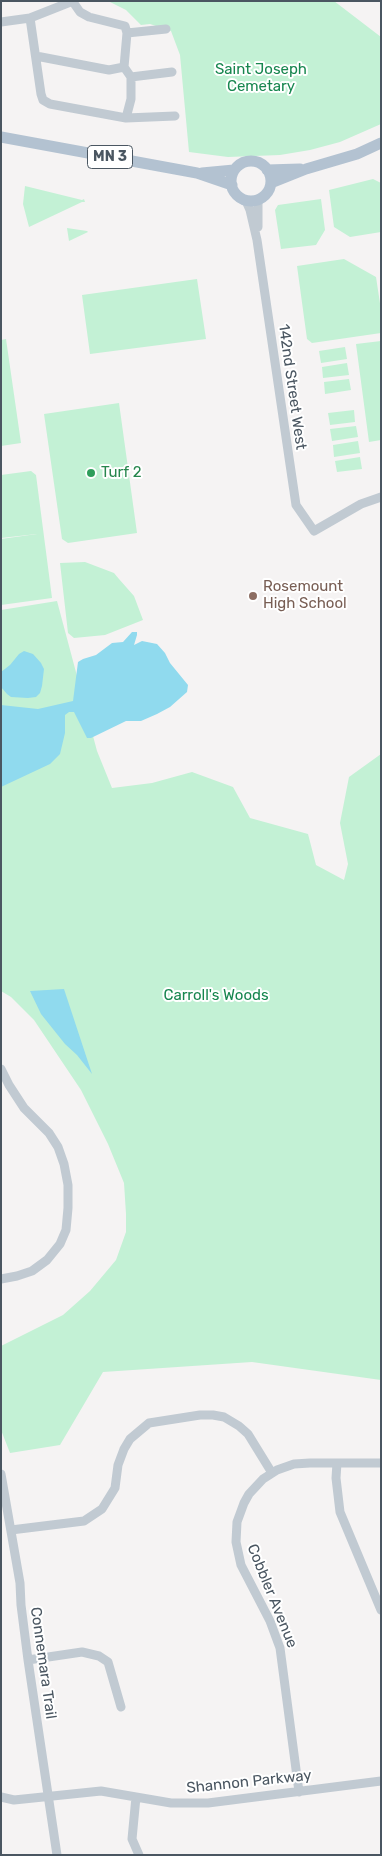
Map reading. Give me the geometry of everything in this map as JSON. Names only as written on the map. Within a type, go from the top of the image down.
[{"type":"main road","name":"MN 3","points":[[1,137],[197,173]]},
{"type":"main road","points":[[271,183],[306,168],[357,154],[381,143]]},
{"type":"main road","points":[[243,162],[259,163],[267,170],[271,183],[267,193],[258,199],[246,200],[236,195],[231,180],[234,170],[243,162]]},
{"type":"main road","points":[[267,170],[306,168]]},
{"type":"main road","points":[[197,173],[234,170]]},
{"type":"main road","points":[[197,173],[232,185]]},
{"type":"street","points":[[1,22],[30,18],[73,2],[80,12],[89,18],[124,26],[127,33],[124,67],[131,77],[131,99],[126,118]]},
{"type":"street","points":[[30,18],[43,100],[50,104],[126,118],[175,116]]},
{"type":"street","points":[[127,33],[166,29]]},
{"type":"street","points":[[36,56],[109,70],[124,67]]},
{"type":"street","points":[[131,77],[172,72]]},
{"type":"street","points":[[258,199],[258,240]]},
{"type":"street","points":[[246,200],[258,240]]},
{"type":"street","name":"142nd Street West","points":[[258,240],[296,505],[314,531],[361,504],[381,497]]},
{"type":"street","points":[[1,1069],[24,1108],[49,1133],[58,1147],[66,1178],[68,1208],[66,1230],[60,1244],[47,1260],[32,1271],[1,1279]]},
{"type":"street","points":[[11,1530],[84,1521],[102,1509],[114,1488],[118,1465],[124,1448],[130,1439],[149,1423],[200,1415],[213,1414],[224,1417],[248,1434],[272,1473]]},
{"type":"street","name":"Cobbler Avenue","points":[[299,1792],[280,1648],[270,1621],[241,1565],[236,1542],[237,1522],[244,1503],[256,1486],[272,1473],[294,1464],[381,1463]]},
{"type":"street","points":[[337,1464],[336,1478],[340,1512],[381,1610]]},
{"type":"street","name":"Connemara Trail","points":[[1,1474],[20,1583],[28,1660],[57,1855]]},
{"type":"street","points":[[28,1660],[82,1652],[99,1656],[108,1662],[121,1707]]},
{"type":"street","name":"Shannon Parkway","points":[[1,1797],[14,1800],[48,1798],[101,1791],[171,1803],[208,1803],[381,1781]]},
{"type":"street","points":[[136,1797],[132,1839],[139,1855]]},
{"type":"green space","name":"Saint Joseph Cemetary","points":[[108,1],[334,1],[381,37],[381,124],[340,142],[280,155],[228,157],[189,152],[180,55],[171,31],[150,24],[141,25],[126,10]]},
{"type":"green space","points":[[373,179],[381,183],[381,232],[350,237],[334,227],[329,190]]},
{"type":"green space","points":[[25,186],[84,199],[85,202],[29,227],[23,204]]},
{"type":"green space","points":[[321,199],[325,230],[316,245],[281,249],[275,210],[278,205]]},
{"type":"green space","points":[[67,228],[87,231],[88,232],[69,241]]},
{"type":"green space","points":[[344,259],[376,277],[381,310],[381,333],[312,343],[307,339],[297,266]]},
{"type":"green space","points":[[197,279],[206,339],[90,354],[82,295]]},
{"type":"green space","points":[[6,339],[21,443],[1,446],[1,340]]},
{"type":"green space","points":[[381,341],[381,440],[369,442],[356,344]]},
{"type":"green space","points":[[345,347],[347,359],[321,363],[319,351]]},
{"type":"green space","points":[[347,363],[349,375],[323,378],[322,367]]},
{"type":"green space","points":[[349,379],[351,390],[325,394],[324,382]]},
{"type":"green space","name":"Turf 2","points":[[119,403],[137,533],[68,543],[62,539],[44,414]]},
{"type":"green space","points":[[354,410],[355,422],[330,425],[328,413]]},
{"type":"green space","points":[[356,426],[358,437],[332,441],[330,429]]},
{"type":"green space","points":[[358,441],[360,453],[334,457],[333,445]]},
{"type":"green space","points":[[360,457],[362,469],[337,472],[335,461]]},
{"type":"green space","points":[[31,471],[36,475],[52,598],[1,605],[1,539],[37,534],[1,538],[1,475]]},
{"type":"green space","points":[[85,562],[114,573],[134,596],[143,620],[105,635],[74,638],[68,633],[60,563]]},
{"type":"green space","name":"Carroll's Woods","points":[[57,601],[97,751],[112,788],[152,783],[192,772],[233,787],[250,818],[308,834],[316,865],[344,880],[348,864],[340,823],[349,777],[381,754],[381,1380],[252,1362],[103,1372],[60,1445],[10,1453],[1,1430],[1,1346],[63,1315],[90,1291],[116,1260],[126,1232],[124,1183],[108,1144],[81,1090],[34,1020],[11,997],[1,991],[1,610]]},
{"type":"water","points":[[132,632],[137,632],[134,645],[142,641],[157,644],[188,685],[187,692],[170,707],[157,714],[141,721],[126,721],[91,738],[87,738],[74,712],[69,712],[65,715],[65,733],[60,754],[50,764],[1,787],[1,705],[38,709],[73,701],[78,662],[96,655],[112,643],[123,642]]},
{"type":"water","points":[[24,651],[33,654],[41,663],[44,669],[42,686],[40,693],[36,697],[11,697],[1,687],[1,672]]},
{"type":"water","points":[[64,989],[92,1074],[41,1014],[30,991]]},
{"type":"place","name":"Turf 2","points":[[91,473]]},
{"type":"place","name":"Rosemount High School","points":[[253,596]]}]
